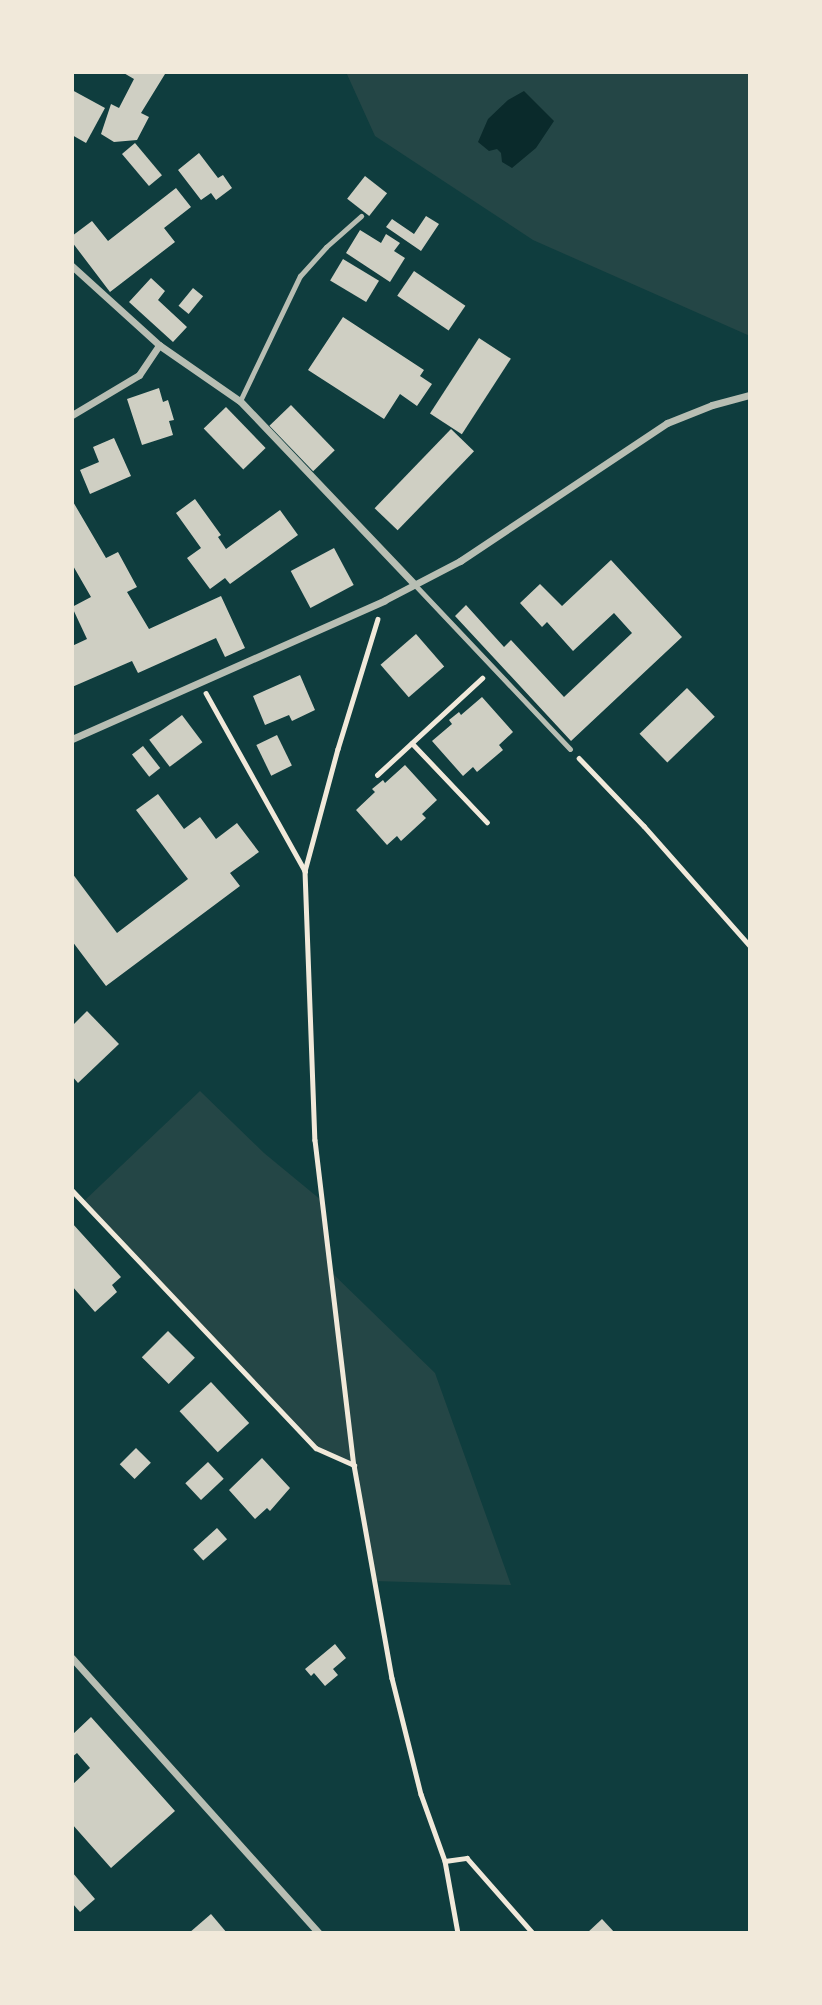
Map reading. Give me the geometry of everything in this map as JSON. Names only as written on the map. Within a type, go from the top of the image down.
[{"type":"street","points":[[72,266],[159,345],[240,401],[414,584]]},
{"type":"street","points":[[72,415],[139,375],[159,345]]},
{"type":"street","points":[[72,739],[385,600],[460,561],[667,423],[712,405],[750,395]]},
{"type":"street","points":[[72,1658],[320,1933]]},
{"type":"lane","points":[[240,401],[300,276],[326,247],[361,216]]},
{"type":"lane","points":[[414,584],[570,749]]},
{"type":"path","points":[[385,600],[338,749],[304,871],[315,1139],[354,1465],[392,1678],[421,1794],[444,1861],[458,1933]]},
{"type":"path","points":[[377,775],[493,667]]},
{"type":"path","points":[[201,683],[304,871]]},
{"type":"path","points":[[412,743],[486,822]]},
{"type":"path","points":[[570,749],[644,826],[750,946]]},
{"type":"path","points":[[72,1190],[316,1448],[354,1465]]},
{"type":"path","points":[[444,1861],[467,1858],[533,1933]]},
{"type":"shaded area","points":[[346,72],[750,72],[750,336],[533,240],[375,136]]},
{"type":"shaded area","points":[[524,91],[554,121],[536,148],[512,168],[502,162],[501,153],[497,149],[489,151],[478,142],[488,119],[508,100]]},
{"type":"shaded area","points":[[200,1091],[264,1153],[321,1200],[330,1271],[435,1373],[511,1585],[374,1581],[354,1465],[316,1448],[83,1202]]},
{"type":"building","points":[[122,72],[165,74],[141,113],[149,117],[137,140],[114,142],[101,134],[111,104],[119,108],[134,79]]},
{"type":"building","points":[[72,90],[105,108],[86,143],[72,135]]},
{"type":"building","points":[[135,143],[162,175],[149,186],[122,154]]},
{"type":"building","points":[[199,153],[218,178],[223,175],[232,188],[216,200],[211,193],[201,200],[178,170]]},
{"type":"building","points":[[365,176],[387,193],[369,216],[347,199]]},
{"type":"building","points":[[176,188],[191,207],[164,228],[175,242],[110,292],[72,242],[72,236],[92,221],[108,241]]},
{"type":"building","points":[[426,216],[439,224],[421,251],[386,227],[392,219],[414,234]]},
{"type":"building","points":[[360,230],[381,243],[386,234],[400,243],[394,251],[405,258],[390,282],[346,253]]},
{"type":"building","points":[[343,259],[379,281],[366,302],[330,280]]},
{"type":"building","points":[[414,271],[465,306],[449,331],[397,296]]},
{"type":"building","points":[[151,278],[165,291],[158,300],[187,327],[173,342],[129,302]]},
{"type":"building","points":[[193,288],[203,296],[189,314],[179,306]]},
{"type":"building","points":[[343,317],[424,370],[420,376],[432,384],[417,406],[400,394],[384,419],[308,370]]},
{"type":"building","points":[[479,338],[511,359],[462,434],[430,413]]},
{"type":"building","points":[[159,388],[163,402],[168,400],[174,420],[169,421],[173,435],[142,445],[127,399]]},
{"type":"building","points":[[291,405],[335,450],[313,471],[269,426]]},
{"type":"building","points":[[226,407],[266,448],[243,470],[204,429]]},
{"type":"building","points":[[451,429],[474,451],[398,530],[375,508]]},
{"type":"building","points":[[114,438],[131,476],[90,494],[80,470],[99,462],[93,447]]},
{"type":"building","points":[[195,499],[221,535],[218,537],[226,549],[280,510],[298,535],[230,584],[225,578],[210,589],[187,558],[201,548],[176,513]]},
{"type":"building","points":[[72,500],[106,558],[118,552],[137,587],[127,592],[149,629],[221,596],[245,648],[225,657],[216,638],[138,673],[132,661],[72,687],[72,646],[87,639],[72,607],[91,597],[72,564]]},
{"type":"building","points":[[334,548],[354,585],[310,608],[291,571]]},
{"type":"building","points":[[611,560],[682,637],[571,741],[455,616],[466,605],[504,647],[511,640],[564,697],[632,633],[614,613],[573,651],[547,622],[542,627],[520,603],[540,584],[562,606]]},
{"type":"building","points":[[416,634],[444,666],[409,697],[381,665]]},
{"type":"building","points":[[300,675],[315,710],[292,721],[289,715],[265,725],[253,696]]},
{"type":"building","points":[[687,688],[715,717],[667,763],[640,734]]},
{"type":"building","points":[[482,697],[513,732],[499,745],[503,750],[477,772],[473,767],[463,776],[432,741],[452,724],[449,720],[459,712],[461,715]]},
{"type":"building","points":[[182,715],[202,742],[170,767],[149,740]]},
{"type":"building","points":[[277,735],[292,766],[271,776],[256,745]]},
{"type":"building","points":[[143,746],[160,768],[149,777],[132,755]]},
{"type":"building","points":[[405,765],[437,800],[422,814],[426,818],[401,841],[397,836],[387,845],[356,810],[375,792],[372,789],[383,780],[385,783]]},
{"type":"building","points":[[158,794],[184,829],[200,817],[216,839],[237,823],[259,852],[230,873],[240,886],[106,986],[72,941],[72,873],[117,933],[188,879],[136,810]]},
{"type":"building","points":[[87,1011],[119,1044],[78,1083],[72,1076],[72,1026]]},
{"type":"building","points":[[72,1223],[121,1277],[112,1285],[117,1292],[95,1312],[72,1286]]},
{"type":"building","points":[[168,1331],[195,1358],[169,1384],[142,1357]]},
{"type":"building","points":[[211,1382],[249,1423],[218,1452],[180,1411]]},
{"type":"building","points":[[136,1448],[151,1463],[135,1479],[120,1464]]},
{"type":"building","points":[[262,1458],[290,1488],[270,1511],[267,1508],[255,1519],[229,1490]]},
{"type":"building","points":[[208,1462],[224,1479],[201,1500],[185,1483]]},
{"type":"building","points":[[217,1528],[227,1539],[203,1561],[193,1549]]},
{"type":"building","points":[[335,1644],[346,1658],[333,1669],[338,1675],[325,1686],[314,1673],[311,1676],[305,1669]]},
{"type":"building","points":[[91,1717],[175,1811],[111,1868],[72,1824],[72,1785],[90,1768],[77,1753],[72,1757],[72,1735]]},
{"type":"building","points":[[72,1872],[95,1899],[80,1912],[72,1903]]},
{"type":"building","points":[[211,1914],[227,1933],[189,1933]]},
{"type":"building","points":[[602,1919],[615,1933],[587,1933]]}]
